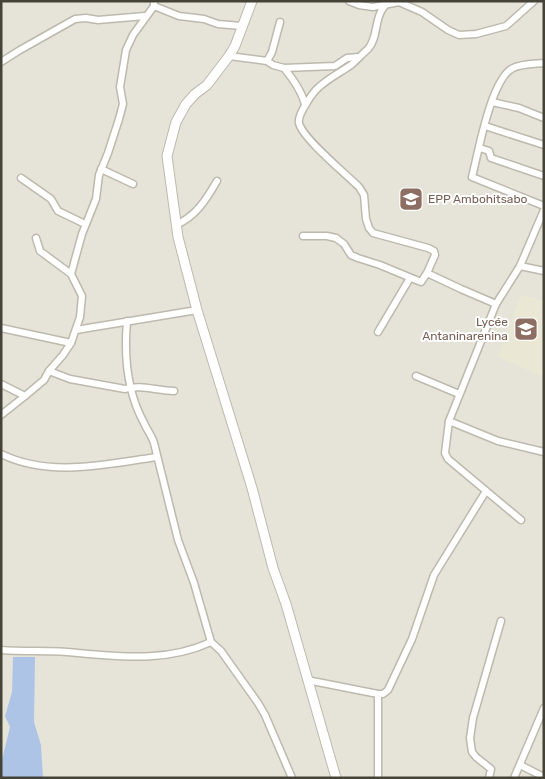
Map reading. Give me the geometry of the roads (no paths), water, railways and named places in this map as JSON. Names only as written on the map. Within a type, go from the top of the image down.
[{"type":"street","points":[[252,1],[229,56],[207,85],[186,104],[176,122],[167,156],[176,225],[197,310],[252,488],[273,568],[286,604],[336,778]]},
{"type":"street","points":[[349,1],[373,7],[399,2],[410,6],[459,35],[476,34],[506,26],[534,1]]},
{"type":"street","points":[[71,274],[85,224],[96,199],[99,175],[110,146],[122,104],[120,87],[126,50],[145,16],[154,3],[179,16],[218,24],[241,26]]},
{"type":"street","points":[[303,236],[321,235],[336,238],[344,244],[352,255],[421,282],[435,255],[434,251],[428,248],[373,233],[369,228],[364,206],[364,195],[359,187],[312,143],[302,130],[299,118],[305,105],[318,87],[360,57],[372,44],[379,14],[388,3]]},
{"type":"street","points":[[1,62],[76,19],[98,20],[145,16]]},
{"type":"street","points":[[267,61],[272,52],[280,22]]},
{"type":"street","points":[[229,56],[267,61],[272,65],[284,68],[336,66],[347,58],[360,57]]},
{"type":"street","points":[[544,63],[513,68],[506,74],[487,112],[472,177],[544,206]]},
{"type":"street","points":[[284,68],[304,98],[305,105]]},
{"type":"street","points":[[492,102],[519,108],[544,118]]},
{"type":"street","points":[[485,126],[544,145]]},
{"type":"street","points":[[480,148],[489,151],[491,158],[544,176]]},
{"type":"street","points":[[101,169],[133,184]]},
{"type":"street","points":[[21,178],[51,198],[58,211],[85,224]]},
{"type":"street","points":[[176,225],[194,214],[208,197],[217,181]]},
{"type":"street","points":[[521,520],[455,466],[444,453],[449,422],[496,304],[520,266],[544,210]]},
{"type":"street","points":[[1,415],[44,380],[71,343],[80,317],[82,296],[71,274],[40,251],[36,238]]},
{"type":"street","points":[[520,266],[544,271]]},
{"type":"street","points":[[427,273],[496,304]]},
{"type":"street","points":[[378,332],[410,278]]},
{"type":"street","points":[[76,330],[197,310]]},
{"type":"street","points":[[127,321],[126,355],[131,387],[144,424],[150,432],[154,443],[178,540],[194,583],[211,642],[221,651],[258,703],[292,778]]},
{"type":"street","points":[[1,328],[71,343]]},
{"type":"street","points":[[49,371],[70,379],[124,389],[131,387],[174,392]]},
{"type":"street","points":[[416,376],[459,394]]},
{"type":"street","points":[[1,384],[24,396]]},
{"type":"street","points":[[449,422],[498,440],[544,452]]},
{"type":"street","points":[[1,454],[24,463],[64,468],[157,457]]},
{"type":"street","points":[[307,680],[378,694],[383,694],[388,690],[412,639],[434,575],[486,491]]},
{"type":"street","points":[[489,778],[491,769],[472,752],[470,738],[473,718],[501,621]]},
{"type":"street","points":[[1,650],[77,652],[129,657],[161,656],[193,650],[211,642]]},
{"type":"street","points":[[378,694],[378,778]]},
{"type":"street","points":[[514,778],[544,708]]},
{"type":"street","points":[[520,764],[544,777]]},
{"type":"water","points":[[13,657],[35,657],[34,722],[41,745],[43,778],[1,778],[1,764],[10,727],[5,716],[12,692]]},
{"type":"place","name":"EPP Ambohitsabo","points":[[411,199]]},
{"type":"place","name":"Lycée Antaninarenina","points":[[526,329]]}]
